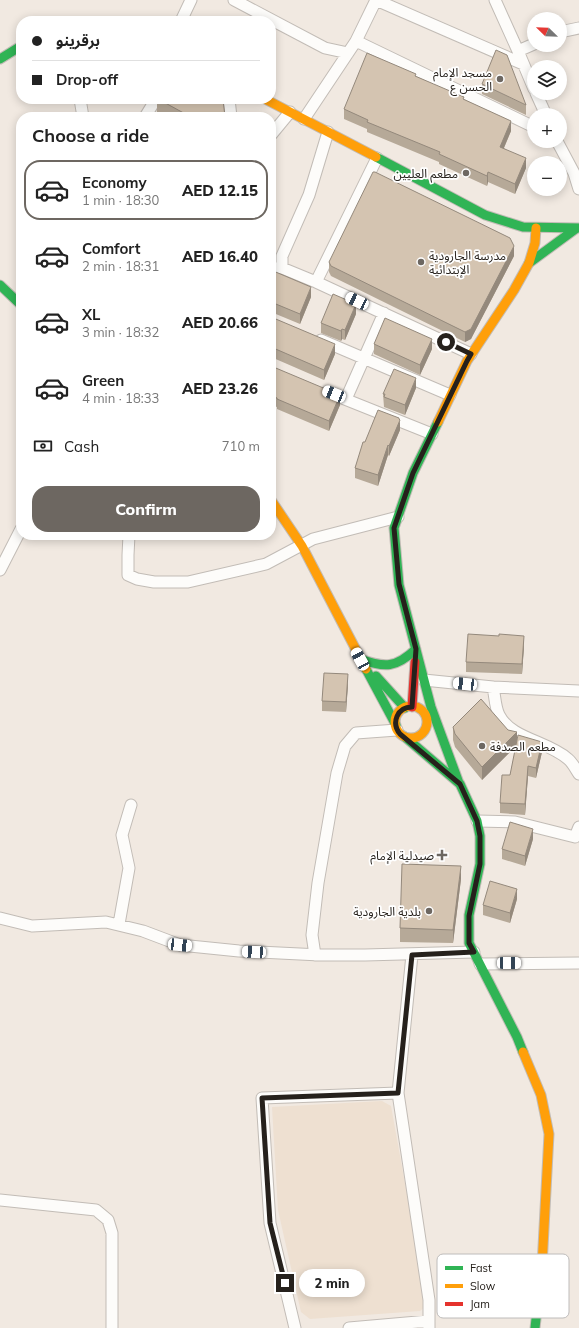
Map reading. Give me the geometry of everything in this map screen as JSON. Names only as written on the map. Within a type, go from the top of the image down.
[{"type":"main road","points":[[0,59],[16,49]]},
{"type":"main road","points":[[275,104],[485,216],[523,227],[578,228]]},
{"type":"main road","points":[[536,228],[535,244],[529,263],[514,290],[467,361],[413,473],[394,528],[399,584],[431,707],[460,784],[477,821],[480,836],[480,864],[469,916],[469,943],[517,1037],[541,1095],[549,1134],[543,1254]]},
{"type":"main road","points":[[529,263],[578,228]]},
{"type":"main road","points":[[0,285],[16,300]]},
{"type":"main road","points":[[276,507],[302,546],[399,731],[460,784]]},
{"type":"main road","points":[[360,659],[377,666],[391,667],[402,661],[416,649]]},
{"type":"main road","points":[[399,731],[397,715],[408,707],[416,649]]},
{"type":"main road","points":[[360,659],[408,707],[420,709],[424,713],[427,723],[423,733],[414,738],[399,731]]},
{"type":"main road","points":[[426,728],[443,739]]},
{"type":"main road","points":[[535,1328],[536,1318]]},
{"type":"street","points":[[183,16],[191,0]]},
{"type":"street","points":[[234,0],[264,16]]},
{"type":"street","points":[[304,119],[356,41],[376,0],[523,64]]},
{"type":"street","points":[[495,0],[527,73]]},
{"type":"street","points":[[276,22],[325,48],[348,53]]},
{"type":"street","points":[[567,31],[579,28]]},
{"type":"street","points":[[356,41],[527,123]]},
{"type":"street","points":[[518,51],[527,47]]},
{"type":"street","points":[[276,129],[290,112]]},
{"type":"street","points":[[328,132],[309,195],[277,268],[316,282],[471,354]]},
{"type":"street","points":[[562,148],[574,173],[579,189]]},
{"type":"street","points":[[316,282],[377,158]]},
{"type":"street","points":[[346,399],[384,313]]},
{"type":"street","points":[[314,337],[450,395]]},
{"type":"street","points":[[319,388],[432,434]]},
{"type":"street","points":[[129,540],[128,575],[137,579],[154,582],[188,582],[266,564],[313,539],[398,517]]},
{"type":"street","points":[[0,570],[16,539]]},
{"type":"street","points":[[424,680],[493,687],[579,691]]},
{"type":"street","points":[[493,687],[499,714],[507,726],[516,732],[555,749],[569,760],[579,774]]},
{"type":"street","points":[[315,955],[312,935],[318,883],[344,746],[356,733],[399,731]]},
{"type":"street","points":[[119,924],[129,868],[122,835],[131,805]]},
{"type":"street","points":[[477,821],[515,822],[578,834]]},
{"type":"street","points":[[0,918],[32,926],[106,922],[143,931],[180,945],[239,951],[315,955],[412,955],[474,952]]},
{"type":"street","points":[[349,1328],[429,1325],[429,1300],[398,1093],[412,955]]},
{"type":"street","points":[[480,964],[579,963]]},
{"type":"street","points":[[295,1328],[270,1223],[262,1098],[398,1093]]},
{"type":"street","points":[[0,1200],[96,1210],[108,1220],[112,1233],[112,1328]]},
{"type":"shaded area","points":[[382,1101],[391,1106],[427,1305],[420,1311],[310,1319],[301,1312],[278,1210],[272,1107]]},
{"type":"building","name":"مسجد الإمام الحسن ع","points":[[496,50],[507,55],[526,105],[482,84]]},
{"type":"building","points":[[367,53],[416,74],[415,76],[464,97],[463,99],[511,121],[500,147],[526,158],[515,184],[488,172],[487,176],[439,154],[440,152],[367,122],[368,120],[344,109]]},
{"type":"building","points":[[167,104],[224,104],[224,112],[182,112]]},
{"type":"building","name":"مدرسة الجارودية الإبتدائية","points":[[373,172],[510,238],[514,246],[471,329],[465,332],[331,266],[329,262]]},
{"type":"building","points":[[276,272],[311,287],[300,314],[276,304]]},
{"type":"building","points":[[333,294],[356,304],[345,330],[342,329],[341,331],[321,323]]},
{"type":"building","points":[[385,318],[432,339],[420,365],[374,344]]},
{"type":"building","points":[[276,319],[335,344],[324,370],[276,349]]},
{"type":"building","points":[[276,368],[340,395],[329,421],[277,398]]},
{"type":"building","points":[[394,369],[416,378],[405,405],[384,397],[385,394],[383,394]]},
{"type":"building","points":[[378,410],[399,418],[400,420],[389,446],[388,445],[378,475],[355,468],[363,442],[365,442]]},
{"type":"building","points":[[468,634],[524,636],[522,664],[466,662]]},
{"type":"building","points":[[324,673],[348,674],[346,702],[322,701]]},
{"type":"building","name":"مطعم الصدفة","points":[[481,699],[508,730],[517,732],[482,767],[455,734],[453,727]]},
{"type":"building","points":[[518,735],[542,742],[536,768],[528,766],[525,804],[500,803],[502,775],[510,775]]},
{"type":"building","points":[[510,822],[533,829],[525,856],[502,849]]},
{"type":"building","name":"بلدية الجارودية","points":[[402,864],[461,866],[453,930],[400,928]]},
{"type":"building","points":[[490,881],[517,889],[510,913],[483,905]]},
{"type":"traffic: fast","points":[[0,59],[16,49]]},
{"type":"traffic: fast","points":[[376,157],[485,215],[523,227],[579,228]]},
{"type":"traffic: fast","points":[[529,263],[577,228]]},
{"type":"traffic: fast","points":[[0,285],[16,300]]},
{"type":"traffic: fast","points":[[438,422],[413,473],[394,528],[399,585],[431,707],[459,783]]},
{"type":"traffic: fast","points":[[360,659],[383,665],[396,663],[416,649]]},
{"type":"traffic: fast","points":[[366,669],[396,725]]},
{"type":"traffic: fast","points":[[376,676],[405,708]]},
{"type":"traffic: fast","points":[[405,737],[460,784],[477,821],[480,836],[480,864],[469,915],[469,943],[517,1037],[523,1052]]},
{"type":"traffic: fast","points":[[535,1328],[536,1318]]},
{"type":"traffic: slow","points":[[275,104],[376,157]]},
{"type":"traffic: slow","points":[[438,422],[467,361],[514,290],[529,263],[535,243],[536,228]]},
{"type":"traffic: slow","points":[[276,507],[302,546],[366,669]]},
{"type":"traffic: slow","points":[[411,706],[422,711],[427,722],[422,733],[411,738],[400,733],[395,722],[400,711],[411,706]]},
{"type":"traffic: slow","points":[[523,1052],[541,1095],[549,1134],[543,1254]]},
{"type":"traffic: jam","points":[[412,707],[415,662]]},
{"type":"place","name":"مسجد الإمام الحسن ع","points":[[500,79]]},
{"type":"place","name":"مطعم العليين","points":[[466,173]]},
{"type":"place","name":"مدرسة الجارودية الإبتدائية","points":[[421,262]]},
{"type":"place","name":"مطعم الصدفة","points":[[482,746]]},
{"type":"place","name":"صيدلية الإمام","points":[[442,855]]},
{"type":"place","name":"بلدية الجارودية","points":[[429,911]]},
{"type":"route","points":[[285,1283],[270,1223],[262,1098],[398,1093],[412,955],[474,952],[469,943],[469,916],[480,864],[480,836],[477,821],[460,784],[400,734],[397,730],[395,720],[400,711],[410,706],[412,707],[416,649],[399,584],[394,528],[413,473],[471,354],[446,342]]}]
